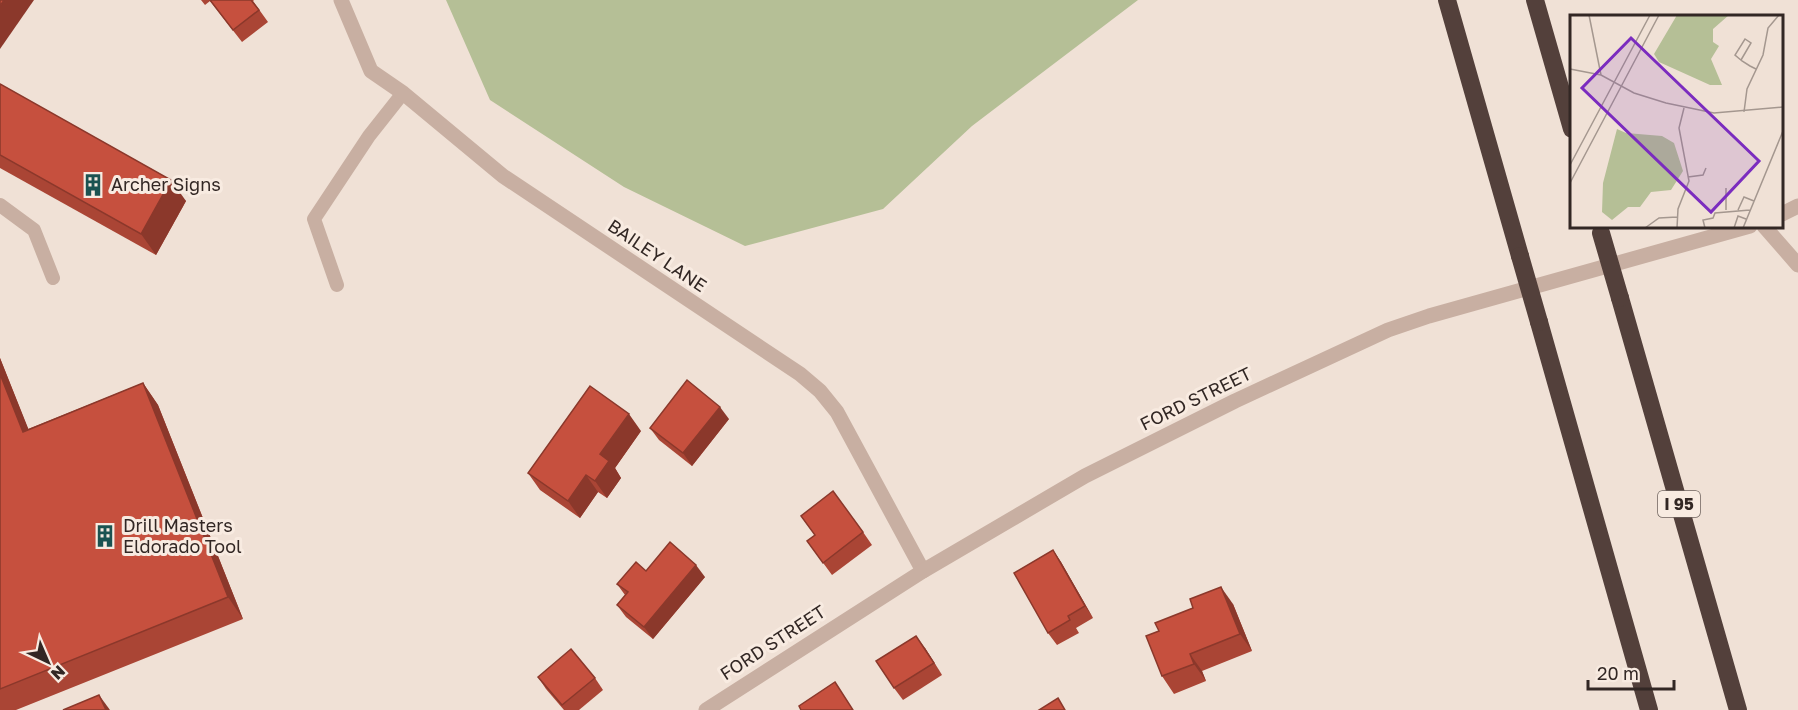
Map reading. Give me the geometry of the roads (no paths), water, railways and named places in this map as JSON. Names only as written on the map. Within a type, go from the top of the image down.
[{"type":"highway","points":[[1447,0],[1649,710]]},
{"type":"highway","points":[[1535,0],[1570,122]]},
{"type":"highway","name":"I 95","points":[[1600,230],[1738,710]]},
{"type":"street","name":"BAILEY LANE","points":[[341,0],[371,71],[403,93],[502,176],[800,374],[820,391],[837,412],[923,571]]},
{"type":"street","points":[[1783,214],[1798,206]]},
{"type":"street","name":"FORD STREET","points":[[706,710],[923,571],[1085,476],[1235,401],[1388,330],[1467,304],[1743,228]]},
{"type":"street","points":[[1766,228],[1798,266]]},
{"type":"lane","points":[[337,285],[314,219],[369,136],[403,93]]},
{"type":"lane","points":[[0,205],[34,230],[52,278]]},
{"type":"place","name":"Archer Signs","points":[[93,185]]},
{"type":"place","name":"Drill Masters Eldorado Tool","points":[[105,536]]}]
